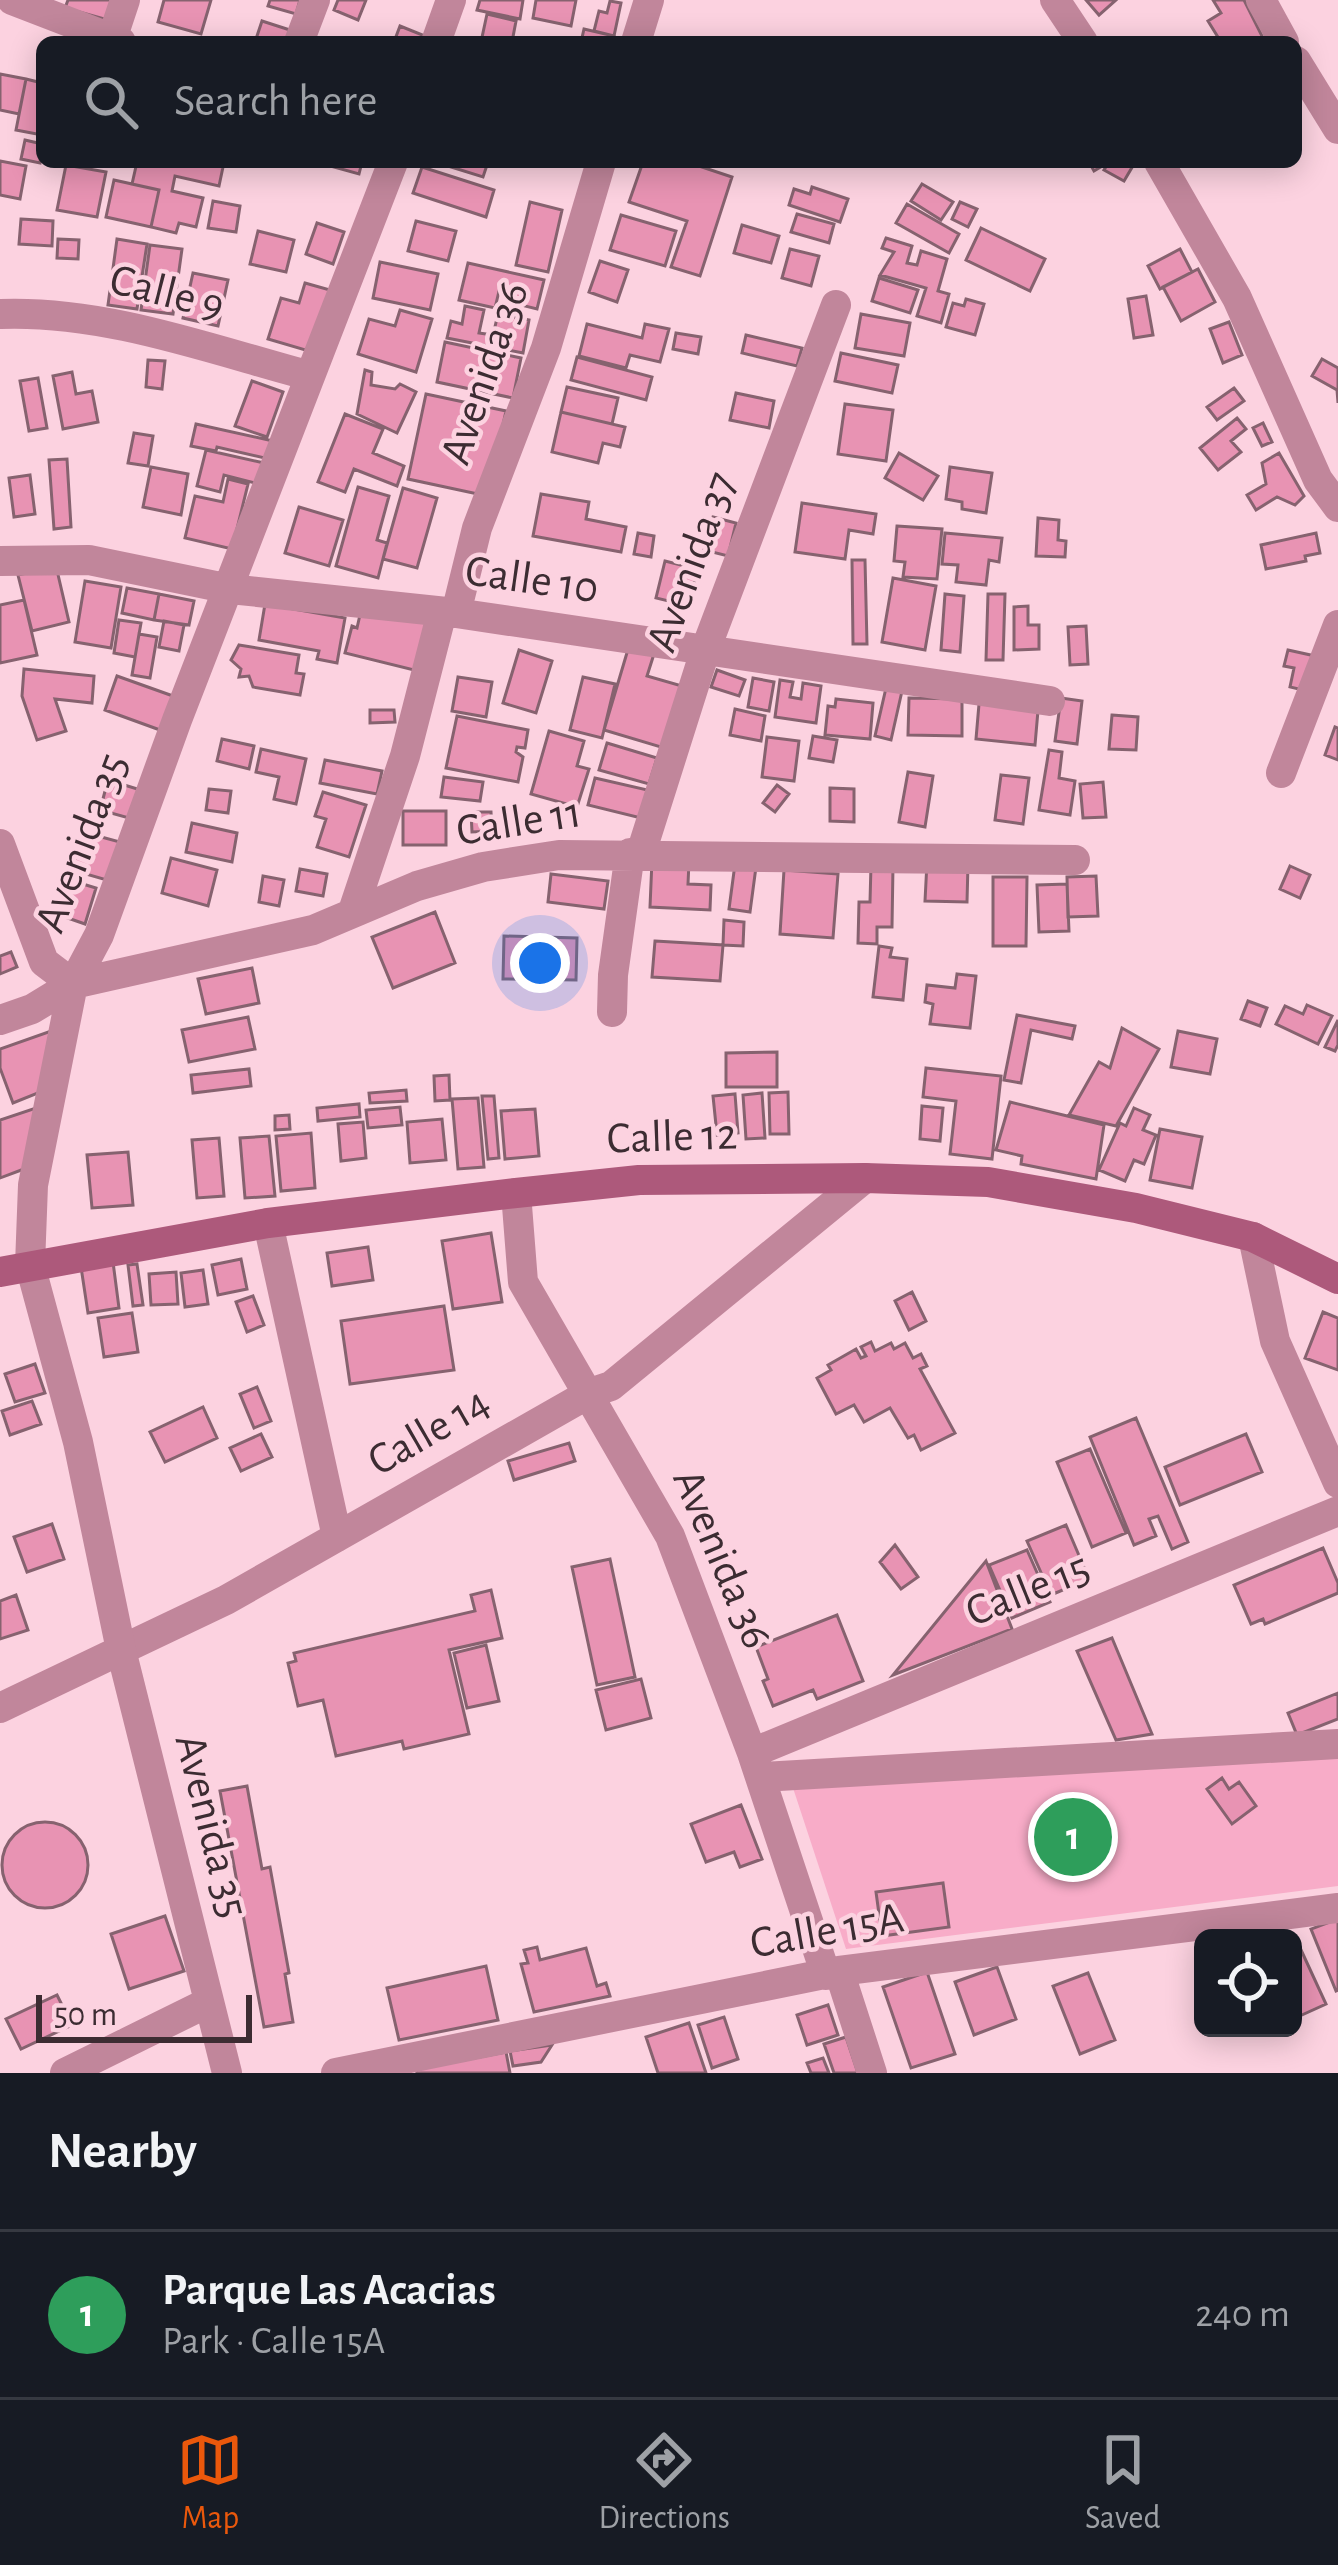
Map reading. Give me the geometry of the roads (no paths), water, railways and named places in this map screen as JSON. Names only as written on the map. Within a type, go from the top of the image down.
[{"type":"main road","name":"Calle 12","points":[[15,1268],[268,1222],[516,1193],[639,1180],[865,1178],[988,1182],[1136,1208],[1253,1237],[1338,1279]]},
{"type":"street","points":[[12,0],[106,36]]},
{"type":"street","points":[[118,36],[125,0]]},
{"type":"street","points":[[301,36],[315,0]]},
{"type":"street","points":[[438,36],[451,0]]},
{"type":"street","points":[[639,36],[649,0]]},
{"type":"street","points":[[1055,0],[1079,36]]},
{"type":"street","points":[[1261,0],[1281,36]]},
{"type":"street","points":[[1302,71],[1338,129]]},
{"type":"street","name":"Avenida 35","points":[[227,2073],[122,1650],[78,1442],[15,1268],[74,984],[99,935],[391,168]]},
{"type":"street","name":"Avenida 36","points":[[353,911],[477,528],[546,348],[599,168]]},
{"type":"street","points":[[1162,168],[1237,298],[1318,480],[1338,508]]},
{"type":"street","name":"Avenida 37","points":[[612,1012],[613,975],[635,853],[705,651],[836,305]]},
{"type":"street","name":"Calle 9","points":[[0,314],[42,312],[92,318],[310,376]]},
{"type":"street","name":"Calle 10","points":[[0,561],[89,560],[230,589],[449,613],[1050,701]]},
{"type":"street","points":[[1281,773],[1338,625]]},
{"type":"street","points":[[0,844],[44,962],[74,984]]},
{"type":"street","name":"Calle 11","points":[[0,1020],[32,1009],[74,984],[291,936],[417,886],[483,867],[559,855],[1076,860]]},
{"type":"street","name":"Calle 14","points":[[0,1708],[226,1600],[611,1385],[865,1178]]},
{"type":"street","name":"Avenida 36","points":[[516,1193],[523,1282],[670,1536],[872,2073]]},
{"type":"street","points":[[268,1222],[337,1537]]},
{"type":"street","points":[[1253,1237],[1276,1341],[1338,1483]]},
{"type":"street","name":"Calle 15","points":[[757,1765],[1338,1510]]},
{"type":"street","points":[[757,1765],[1338,1744]]},
{"type":"street","name":"Calle 15A","points":[[336,2073],[832,1973],[1338,1908]]},
{"type":"street","points":[[65,2073],[209,2002]]},
{"type":"place","name":"Parque Las Acacias","points":[[1073,1837]]}]
